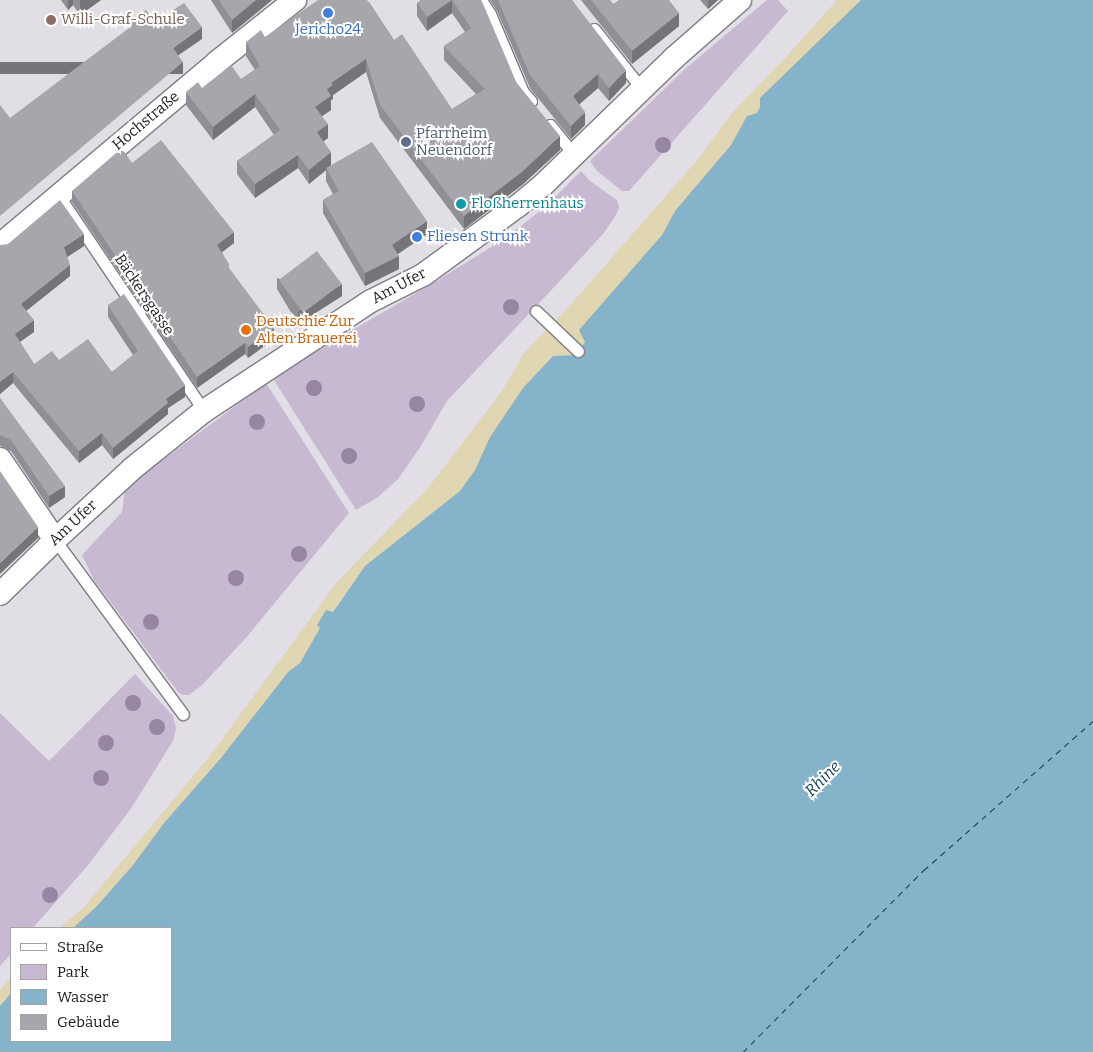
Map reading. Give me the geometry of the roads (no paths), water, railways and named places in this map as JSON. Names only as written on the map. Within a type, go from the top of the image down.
[{"type":"street","name":"Hochstraße","points":[[0,245],[221,58],[295,0]]},
{"type":"street","name":"Am Ufer","points":[[0,594],[133,468],[204,411],[371,301],[423,275],[518,205],[740,0]]},
{"type":"street","points":[[0,459],[55,540]]},
{"type":"lane","points":[[481,0],[490,14],[524,92],[574,154]]},
{"type":"lane","points":[[589,22],[642,89]]},
{"type":"lane","name":"Bäckersgasse","points":[[59,196],[204,411]]},
{"type":"lane","points":[[536,311],[578,351]]},
{"type":"lane","points":[[55,540],[182,714]]},
{"type":"water","name":"Rhine","points":[[861,0],[1093,0],[1093,1052],[0,1052],[0,1006],[10,994],[10,1042],[172,1042],[172,927],[74,927],[96,907],[133,865],[164,823],[221,758],[288,672],[300,663],[320,628],[317,625],[326,610],[333,612],[365,566],[460,491],[475,470],[490,437],[523,388],[553,356],[575,355],[585,342],[579,330],[662,235],[675,211],[731,145],[747,116],[757,113],[760,107],[760,98]]},
{"type":"place","name":"Jericho24","points":[[328,13]]},
{"type":"place","name":"Willi-Graf-Schule","points":[[51,20]]},
{"type":"place","name":"Pfarrheim Neuendorf","points":[[406,142]]},
{"type":"place","name":"Floßherrenhaus","points":[[461,204]]},
{"type":"place","name":"Fliesen Strunk","points":[[417,237]]},
{"type":"place","name":"Deutschie Zur Alten Brauerei","points":[[246,330]]}]
